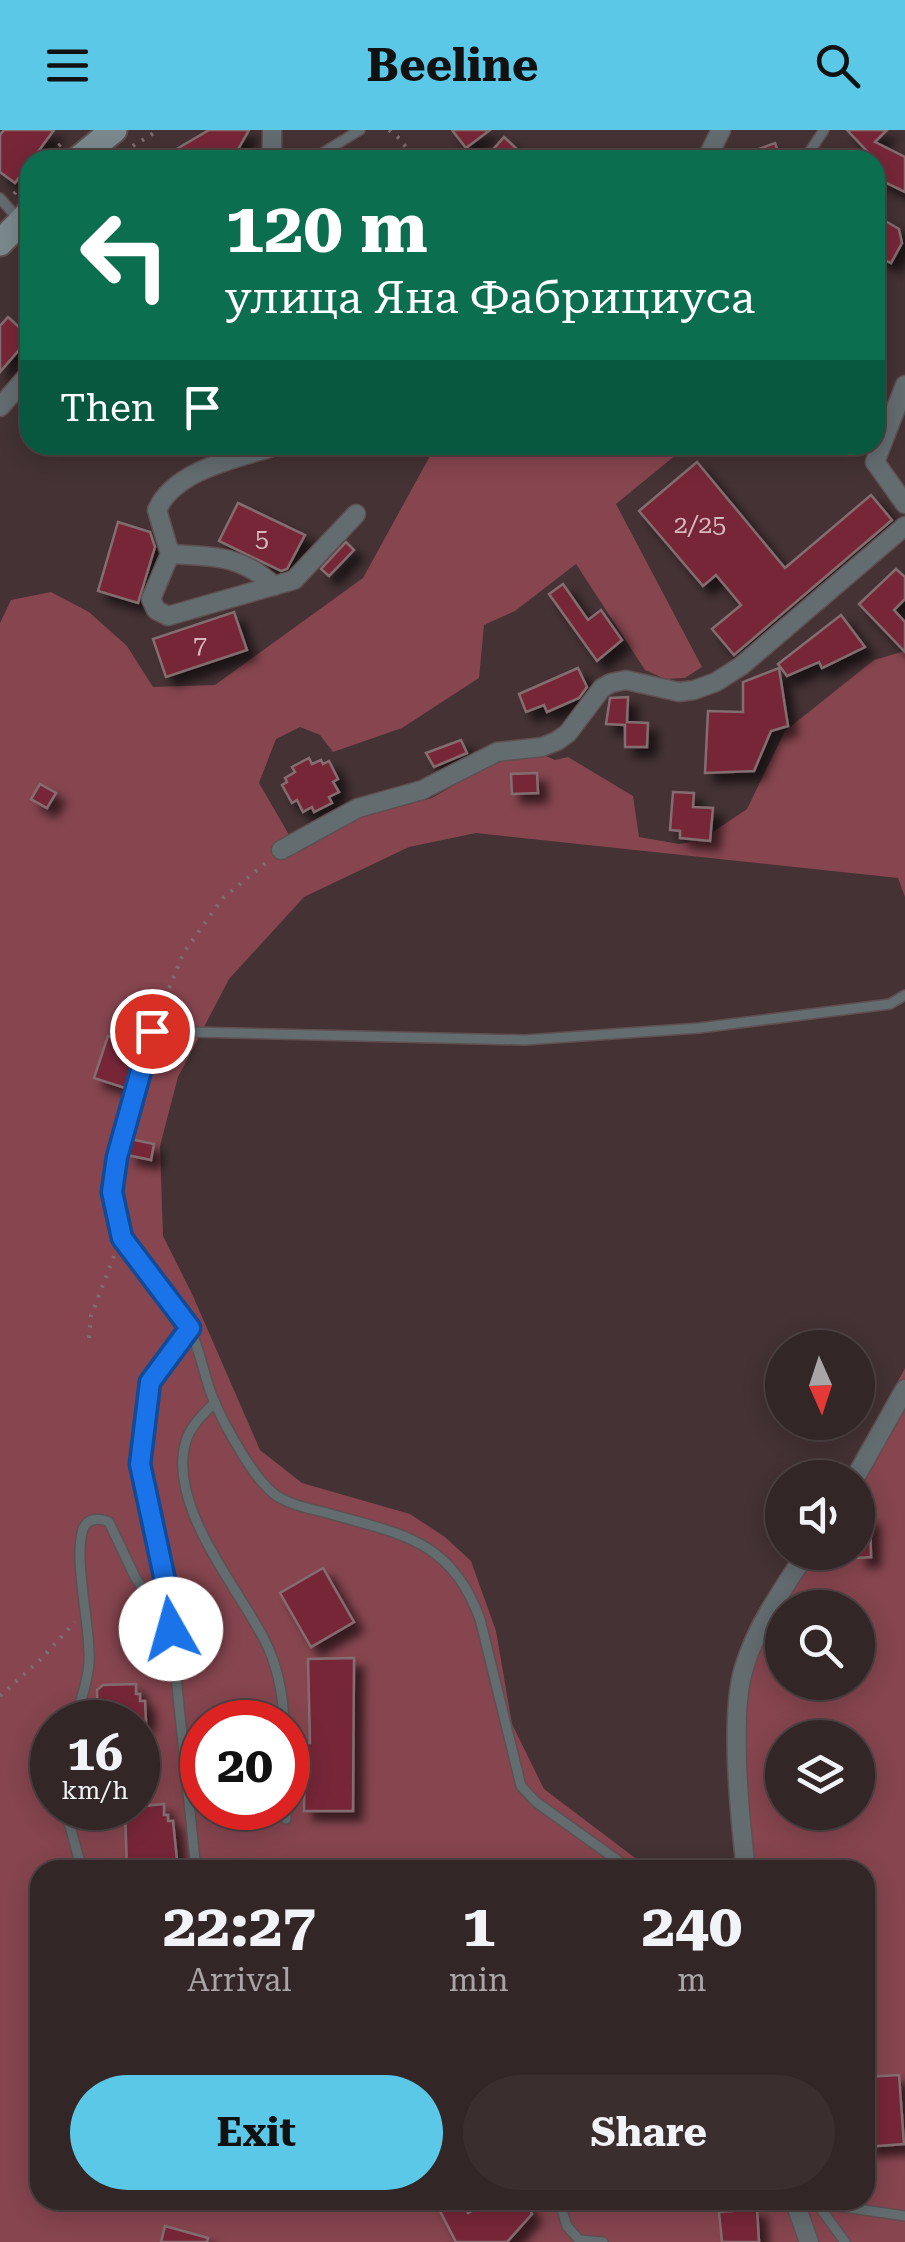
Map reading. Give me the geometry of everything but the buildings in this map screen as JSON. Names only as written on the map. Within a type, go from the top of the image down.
[{"type":"main road","points":[[89,150],[114,130]]},
{"type":"main road","points":[[0,243],[20,212]]},
{"type":"street","points":[[0,407],[20,384]]},
{"type":"street","points":[[885,435],[905,385]]},
{"type":"street","points":[[250,455],[195,474],[165,495],[157,510],[170,554],[151,599],[156,610],[168,616],[294,580],[356,514]]},
{"type":"street","points":[[877,455],[874,462],[905,504]]},
{"type":"street","points":[[281,850],[358,808],[422,790],[497,752],[542,747],[557,741],[568,733],[602,688],[612,682],[626,680],[679,692],[716,682],[741,666],[905,526]]},
{"type":"street","points":[[170,554],[226,557],[258,570],[274,586]]},
{"type":"street","points":[[865,1460],[905,1390]]},
{"type":"street","points":[[745,1860],[736,1717],[742,1672],[754,1639],[796,1570]]},
{"type":"street","points":[[799,2210],[809,2242]]},
{"type":"lane","points":[[328,150],[360,130]]},
{"type":"lane","points":[[616,1860],[536,1802],[521,1786],[480,1619],[472,1598],[448,1565],[426,1544],[298,1505],[266,1488],[215,1402],[190,1328],[122,1238],[112,1192],[117,1157],[152,1031],[525,1040],[699,1028],[890,1004],[905,995]]},
{"type":"lane","points":[[190,1328],[150,1382],[140,1464],[167,1590],[195,1860]]},
{"type":"lane","points":[[215,1402],[186,1440],[183,1478],[218,1566],[264,1639],[282,1700]]},
{"type":"lane","points":[[80,1700],[89,1662],[83,1530],[88,1522],[103,1519],[116,1532],[135,1576],[171,1629]]},
{"type":"lane","points":[[71,1830],[79,1860]]},
{"type":"lane","points":[[562,2210],[567,2226],[581,2241],[603,2242]]},
{"type":"lane","points":[[822,2210],[845,2242]]},
{"type":"lane","points":[[867,2210],[905,2216]]},
{"type":"path","points":[[126,150],[160,130]]},
{"type":"path","points":[[388,130],[408,150]]},
{"type":"path","points":[[152,1031],[184,952],[223,898],[281,850]]},
{"type":"path","points":[[89,1338],[91,1316],[122,1238]]},
{"type":"path","points":[[0,1696],[41,1660],[85,1611]]},
{"type":"shaded area","points":[[431,455],[676,455],[616,504],[702,667],[685,678],[665,679],[645,670],[576,564],[515,611],[484,625],[479,678],[402,728],[333,752],[320,735],[300,727],[276,739],[259,783],[299,852],[362,817],[432,798],[498,760],[568,757],[633,796],[639,837],[679,844],[701,840],[747,809],[785,731],[874,660],[905,651],[905,897],[898,878],[476,833],[409,847],[304,897],[229,979],[178,1077],[160,1146],[163,1236],[260,1450],[302,1483],[410,1514],[445,1537],[471,1561],[496,1631],[512,1724],[544,1789],[638,1860],[30,1860],[30,2210],[875,2210],[875,1860],[736,1860],[729,1774],[729,1709],[741,1647],[765,1599],[765,1700],[875,1700],[875,1590],[771,1590],[785,1570],[875,1570],[875,1460],[856,1460],[867,1440],[875,1440],[875,1424],[905,1368],[905,2242],[0,2242],[0,623],[11,600],[51,592],[89,612],[127,646],[153,687],[215,685],[363,578]]},
{"type":"route","points":[[152,1031],[129,1107],[112,1192],[122,1238],[190,1328],[150,1382],[140,1464],[167,1590],[171,1629]]}]
